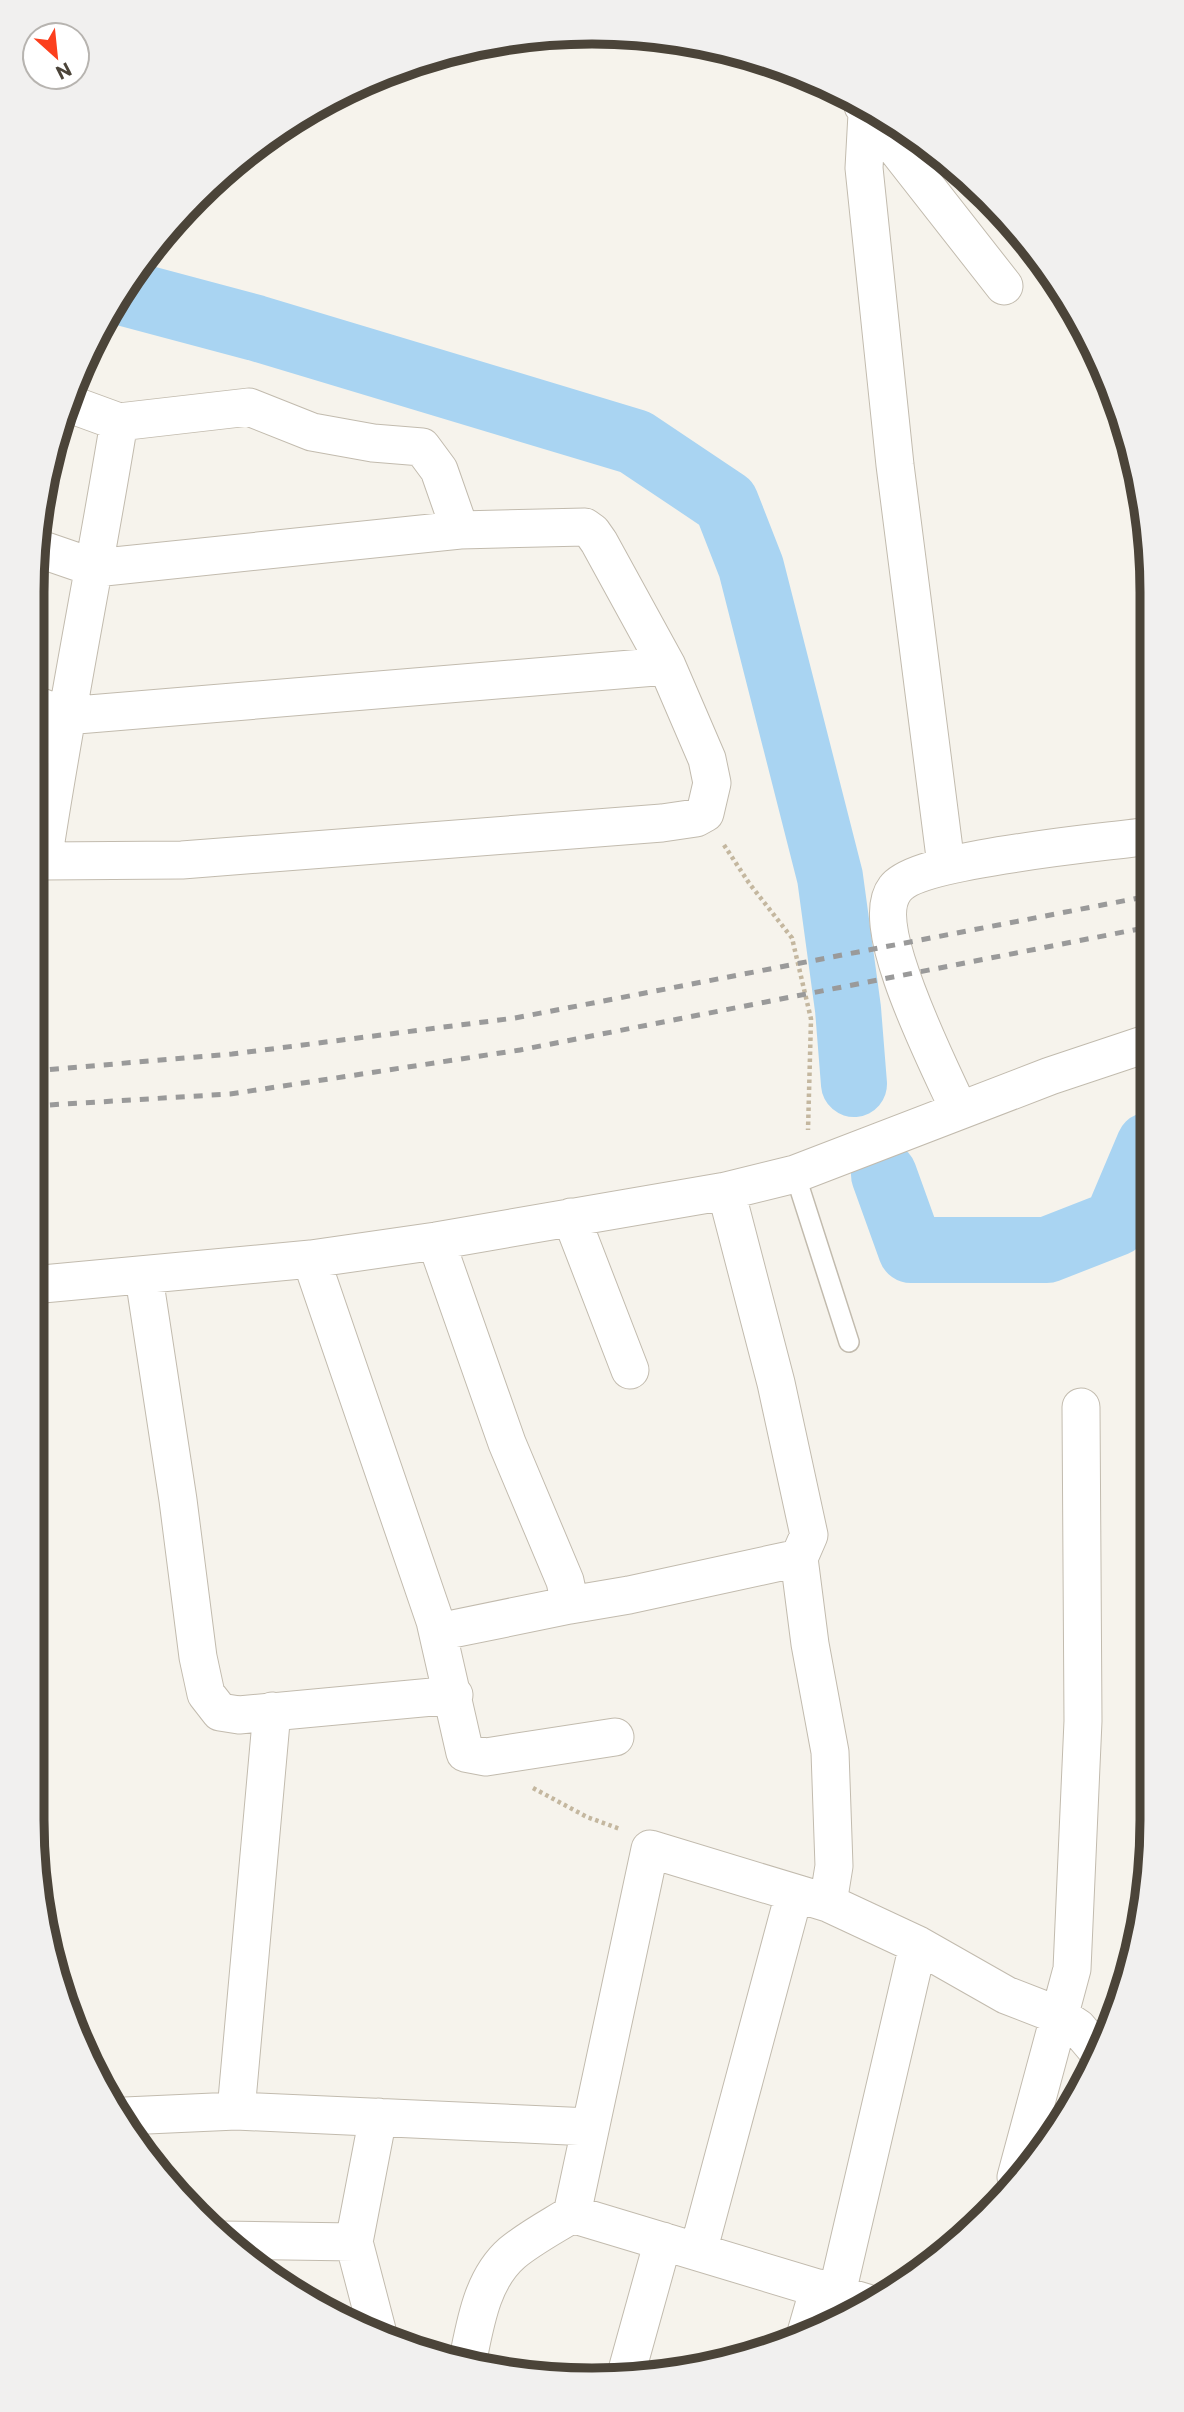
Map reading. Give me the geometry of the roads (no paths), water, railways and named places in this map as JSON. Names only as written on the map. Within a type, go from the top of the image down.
[{"type":"street","points":[[864,116],[864,167],[895,465],[946,865]]},
{"type":"street","points":[[876,123],[1004,286]]},
{"type":"street","points":[[76,406],[119,422],[249,407],[312,432],[363,442],[422,447],[439,470],[460,530]]},
{"type":"street","points":[[44,778],[49,710],[95,568],[119,422]]},
{"type":"street","points":[[44,859],[182,860],[696,818],[705,813],[712,783],[707,759],[667,666],[592,532],[585,527],[460,530],[95,568],[45,551]]},
{"type":"street","points":[[49,710],[667,666]]},
{"type":"street","points":[[959,1110],[892,952],[888,918],[893,890],[908,877],[946,865],[1140,837]]},
{"type":"street","points":[[44,1284],[144,1277],[311,1259],[436,1241],[726,1191],[795,1174],[959,1110],[1140,1046]]},
{"type":"street","points":[[726,1191],[776,1383],[809,1535],[799,1558],[810,1644],[830,1752],[834,1866],[828,1903]]},
{"type":"street","points":[[571,1217],[630,1370]]},
{"type":"street","points":[[436,1241],[507,1443],[565,1581],[570,1605]]},
{"type":"street","points":[[311,1259],[438,1632],[465,1753],[486,1757],[615,1737]]},
{"type":"street","points":[[144,1277],[178,1500],[198,1657],[206,1694],[220,1712],[239,1714],[454,1695]]},
{"type":"street","points":[[1020,2162],[1072,1969],[1083,1720],[1081,1407]]},
{"type":"street","points":[[438,1632],[629,1595],[799,1558]]},
{"type":"street","points":[[236,2111],[272,1711]]},
{"type":"street","points":[[469,2354],[477,2315],[494,2273],[512,2253],[572,2214],[650,1849],[828,1903],[918,1945],[1006,1995],[1060,2016],[1078,2028],[1092,2045]]},
{"type":"street","points":[[698,2252],[793,1894]]},
{"type":"street","points":[[819,2319],[841,2295],[918,1945]]},
{"type":"street","points":[[130,2116],[236,2111],[590,2127]]},
{"type":"street","points":[[375,2324],[354,2242],[377,2117]]},
{"type":"street","points":[[572,2214],[841,2295]]},
{"type":"street","points":[[241,2240],[354,2242]]},
{"type":"street","points":[[628,2367],[663,2241]]},
{"type":"lane","points":[[795,1174],[849,1342]]},
{"type":"waterway","points":[[131,295],[256,328],[635,442],[726,503],[751,567],[830,877],[848,1009],[854,1084]]},
{"type":"waterway","points":[[884,1175],[911,1250],[1047,1250],[1116,1223],[1140,1166]]},
{"type":"railway","points":[[44,1070],[232,1054],[515,1018],[1140,898]]},
{"type":"railway","points":[[44,1105],[230,1094],[520,1050],[1140,929]]}]
